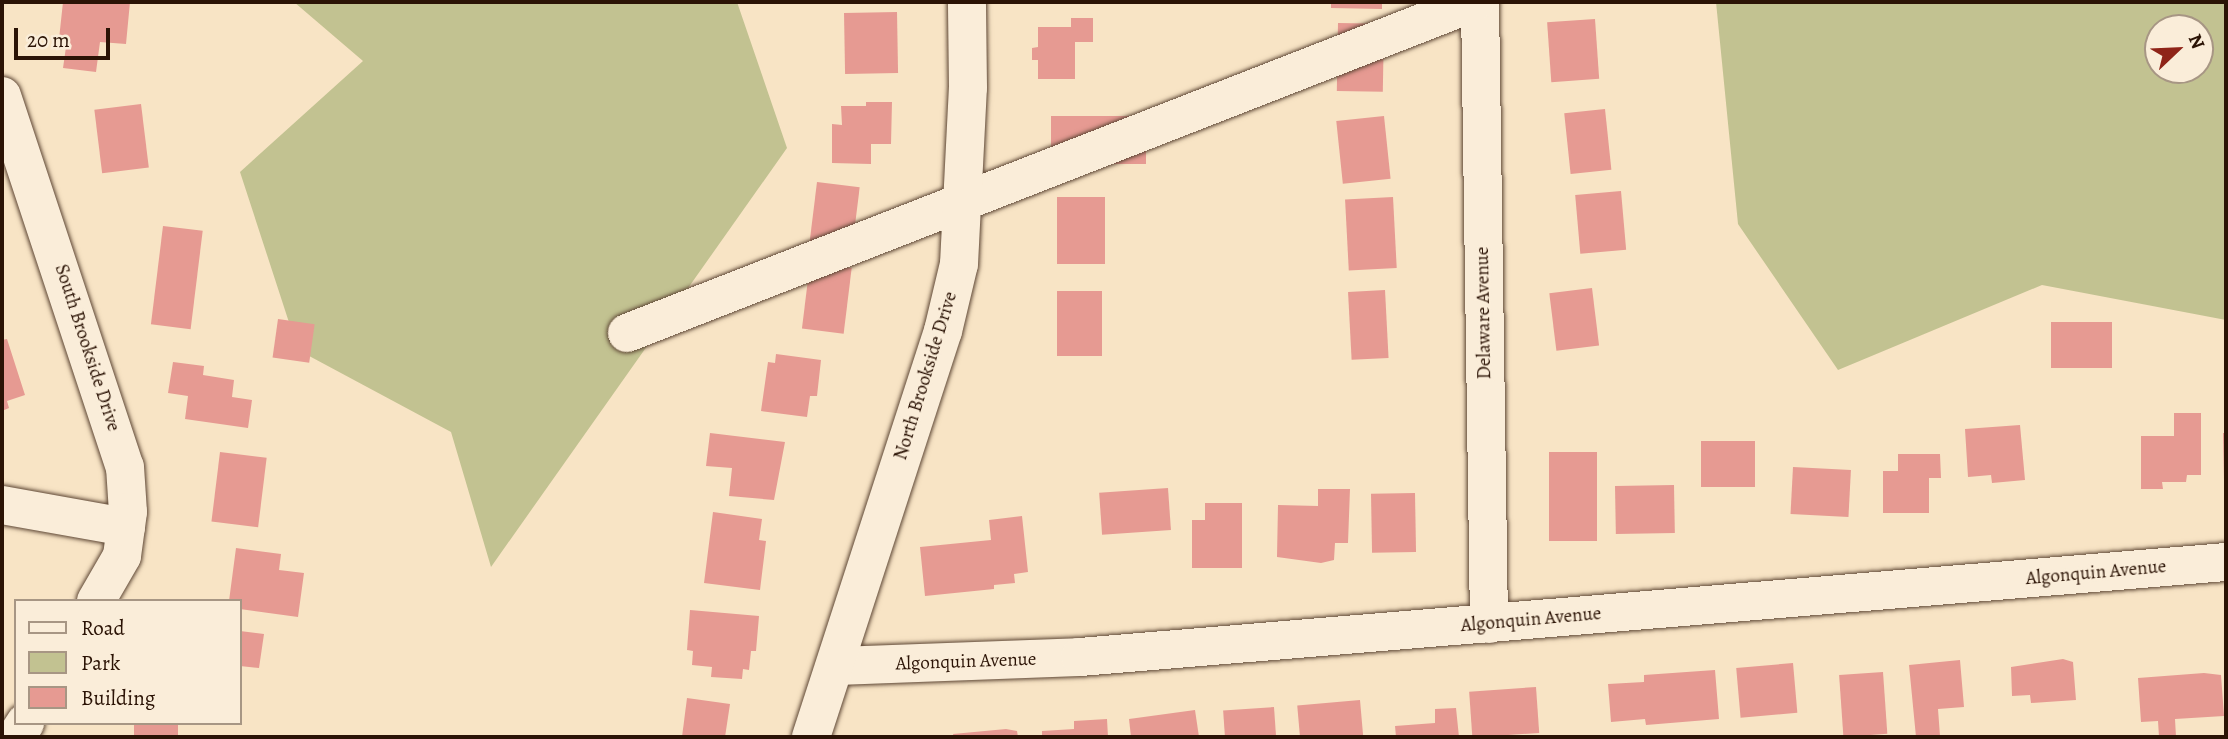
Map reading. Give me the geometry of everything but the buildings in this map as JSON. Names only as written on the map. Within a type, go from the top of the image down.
[{"type":"street","name":"North Brookside Drive","points":[[811,737],[943,331],[959,264],[967,2]]},
{"type":"street","points":[[627,333],[963,200],[1478,2]]},
{"type":"street","name":"Delaware Avenue","points":[[1478,2],[1489,624]]},
{"type":"street","name":"South Brookside Drive","points":[[2,96],[125,467],[126,527],[122,556],[97,599]]},
{"type":"street","points":[[2,505],[126,527]]},
{"type":"street","name":"Algonquin Avenue","points":[[836,666],[1080,657],[2226,562]]},
{"type":"green space","points":[[294,2],[737,2],[787,148],[491,567],[451,432],[298,350],[240,172],[363,61]]},
{"type":"green space","points":[[1716,2],[2226,2],[2226,320],[2042,285],[1838,370],[1738,224]]}]
